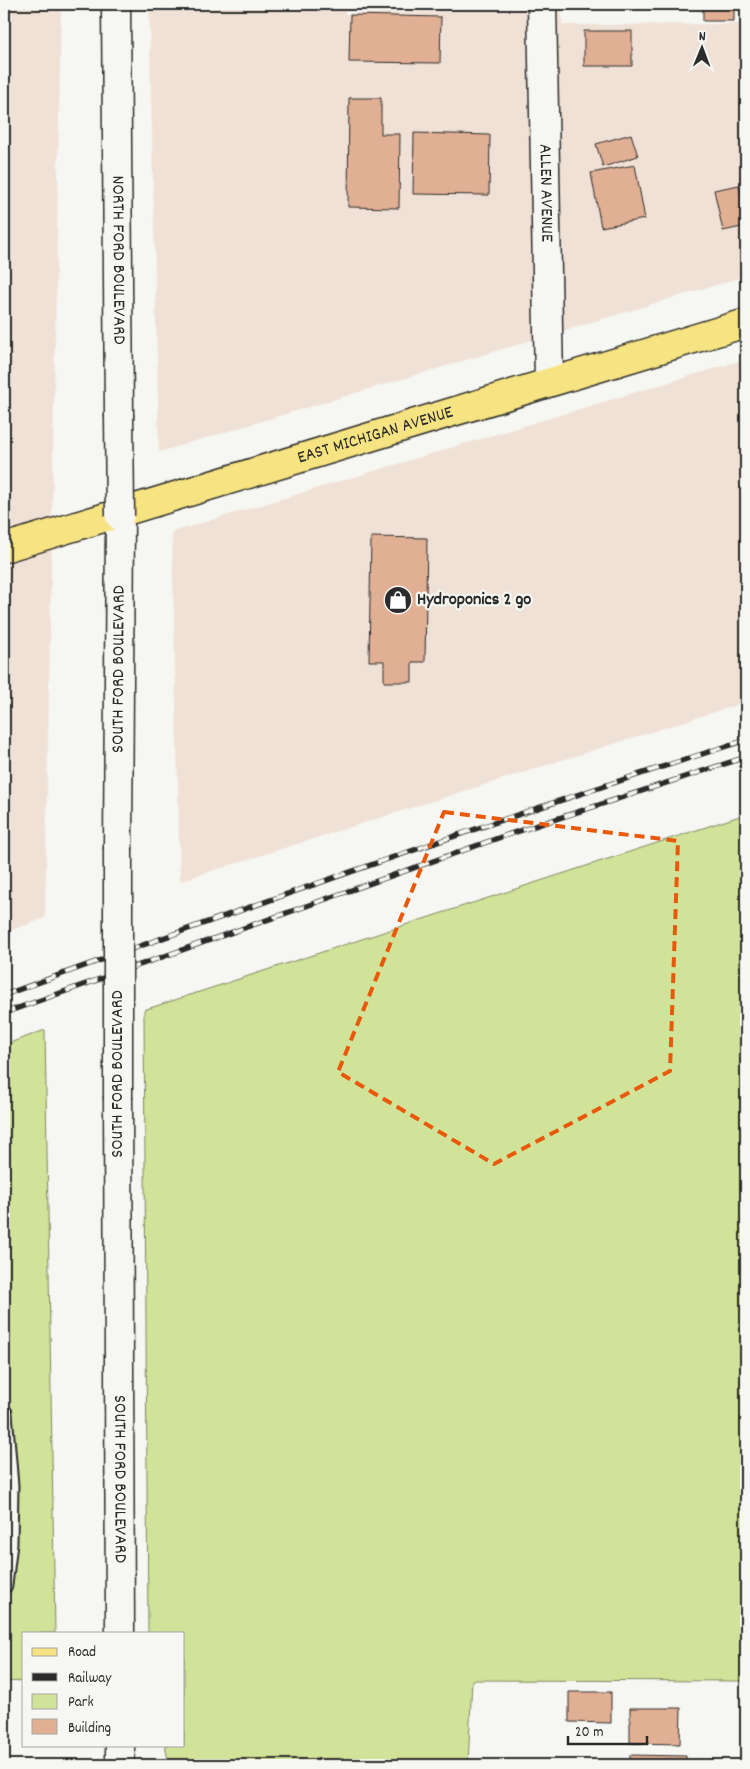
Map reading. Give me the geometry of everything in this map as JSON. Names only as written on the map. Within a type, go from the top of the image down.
[{"type":"main road","name":"NORTH FORD BOULEVARD","points":[[116,4],[120,516]]},
{"type":"main road","name":"ALLEN AVENUE","points":[[542,4],[549,382]]},
{"type":"main road","name":"EAST MICHIGAN AVENUE","points":[[4,548],[746,322]]},
{"type":"main road","name":"SOUTH FORD BOULEVARD","points":[[120,516],[118,847],[120,1632]]},
{"type":"main road","points":[[120,1746],[120,1765]]},
{"type":"lane","points":[[4,1413],[10,1496],[9,1543],[4,1586]]},
{"type":"highlighted area","points":[[444,812],[678,841],[670,1071],[494,1164],[338,1072]]},
{"type":"shaded area","points":[[4,4],[61,4],[45,918],[4,933]]},
{"type":"shaded area","points":[[149,4],[345,4],[345,14],[561,8],[562,25],[746,24],[746,276],[159,452]]},
{"type":"shaded area","points":[[746,359],[746,702],[180,881],[172,532]]},
{"type":"green space","points":[[746,814],[746,1681],[472,1680],[468,1765],[169,1765],[165,1746],[185,1746],[185,1632],[148,1632],[144,1010]]},
{"type":"green space","points":[[45,1030],[55,1632],[22,1632],[22,1681],[4,1682],[4,1045]]},
{"type":"building","points":[[383,4],[410,4],[409,8],[383,6]]},
{"type":"building","points":[[703,4],[734,4],[734,21],[703,21]]},
{"type":"building","points":[[350,15],[441,17],[440,63],[349,62]]},
{"type":"building","points":[[584,31],[632,31],[632,66],[584,66]]},
{"type":"building","points":[[349,98],[381,98],[381,134],[400,134],[399,208],[348,207]]},
{"type":"building","points":[[414,133],[490,135],[489,195],[413,194]]},
{"type":"building","points":[[631,134],[638,156],[603,167],[596,144]]},
{"type":"building","points":[[635,165],[645,219],[601,227],[591,173]]},
{"type":"building","points":[[739,185],[746,226],[723,231],[714,190]]},
{"type":"building","name":"Hydroponics 2 go","points":[[371,537],[427,538],[425,662],[412,662],[412,682],[384,682],[384,661],[369,661]]},
{"type":"building","points":[[569,1692],[611,1692],[611,1723],[569,1722]]},
{"type":"building","points":[[630,1708],[681,1708],[680,1744],[630,1743]]},
{"type":"building","points":[[630,1755],[686,1756],[686,1765],[630,1765]]},
{"type":"railway","points":[[4,995],[374,864],[746,740]]},
{"type":"railway","points":[[4,1013],[501,837],[746,757]]},
{"type":"place","name":"Hydroponics 2 go","points":[[398,600]]}]
